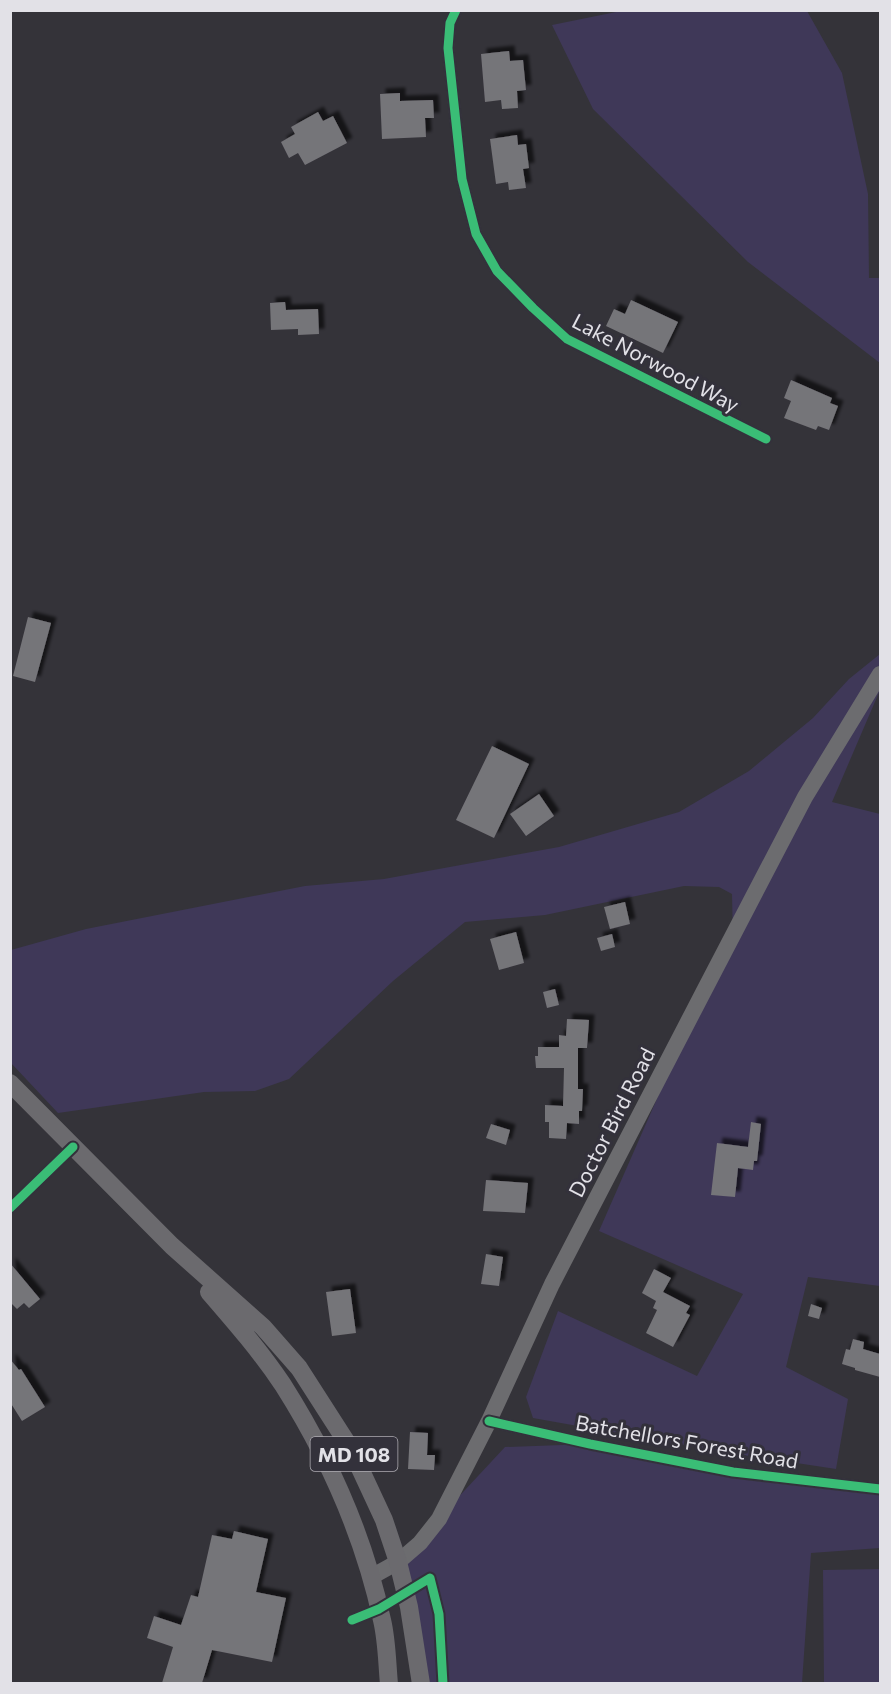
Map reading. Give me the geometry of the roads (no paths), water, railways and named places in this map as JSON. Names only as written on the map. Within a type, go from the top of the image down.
[{"type":"main road","name":"Doctor Bird Road","points":[[371,1577],[398,1562],[420,1544],[439,1519],[489,1421],[552,1284],[805,797],[880,674]]},
{"type":"main road","name":"MD 108","points":[[10,1083],[172,1246],[263,1327],[299,1368],[334,1421],[368,1482],[384,1520],[398,1562],[409,1607],[421,1683]]},
{"type":"main road","name":"MD 108","points":[[172,1246],[249,1340],[281,1383],[304,1420],[340,1494],[371,1577],[383,1622],[389,1683]]},
{"type":"street","name":"Lake Norwood Way","points":[[456,10],[450,23],[448,48],[462,179],[476,234],[497,271],[567,339],[766,439]]},
{"type":"street","points":[[10,1208],[73,1147]]},
{"type":"street","name":"Batchellors Forest Road","points":[[489,1421],[590,1444],[734,1472],[880,1489]]}]
